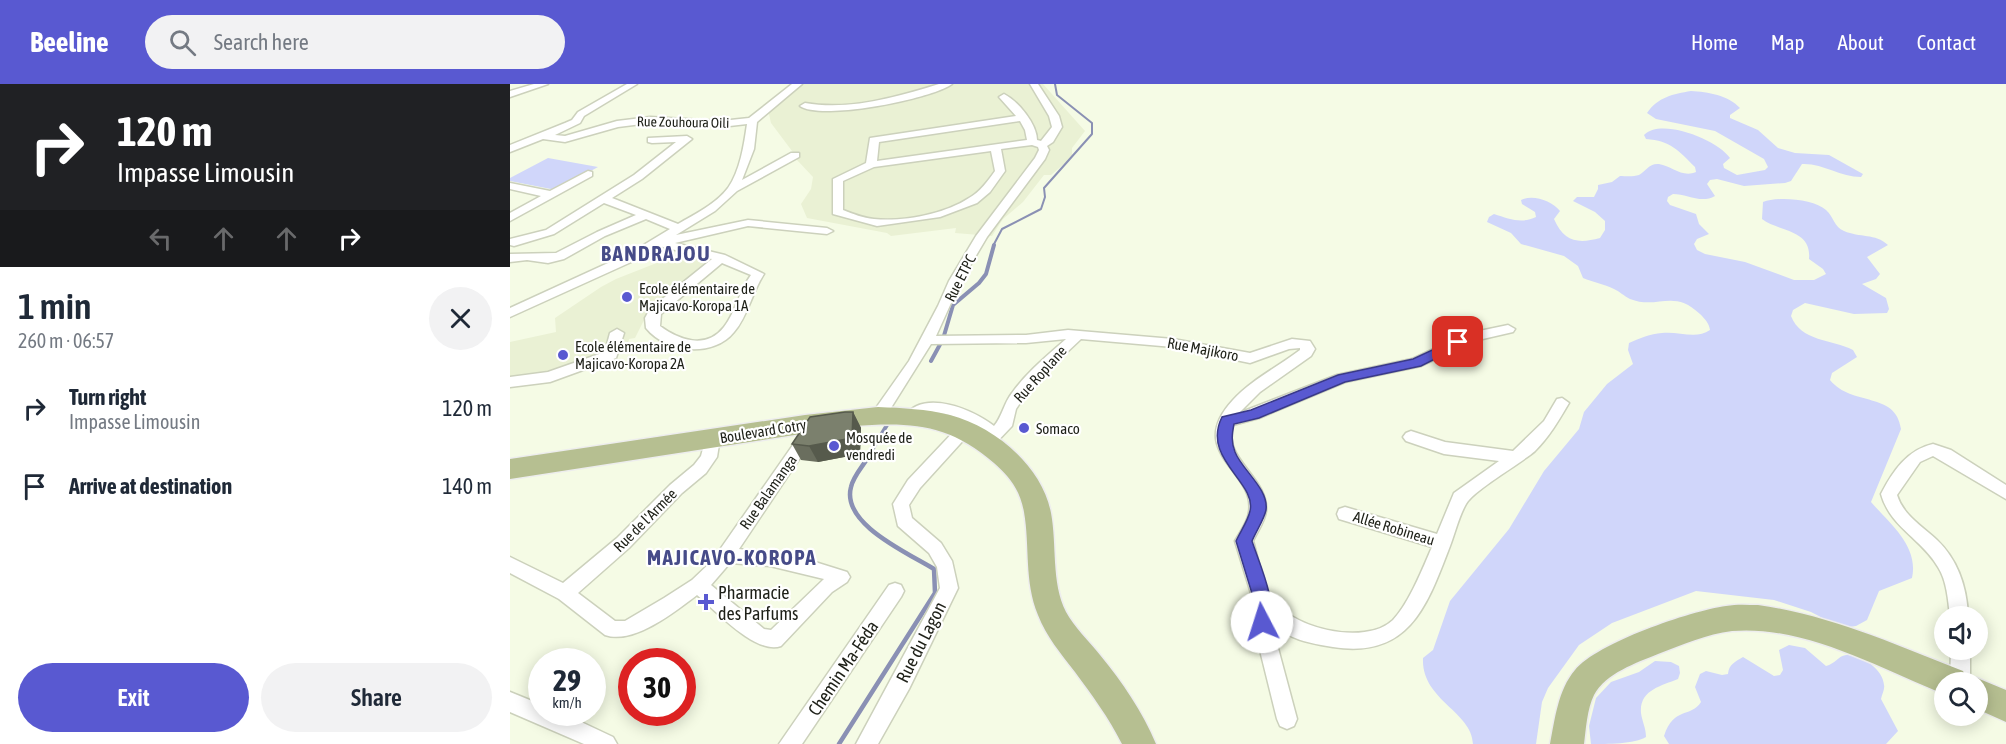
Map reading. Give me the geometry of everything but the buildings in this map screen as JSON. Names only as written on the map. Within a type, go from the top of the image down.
[{"type":"main road","name":"Boulevard Cotry","points":[[510,469],[879,415],[912,417],[952,424],[975,437],[1020,472],[1029,484],[1035,497],[1037,512],[1042,586],[1054,618],[1094,672],[1139,744]]},
{"type":"main road","points":[[1567,744],[1581,690],[1586,679],[1599,669],[1617,657],[1652,643],[1734,618],[1756,618],[1796,624],[1934,675]]},
{"type":"main road","points":[[1988,698],[2006,706]]},
{"type":"street","points":[[510,94],[544,84]]},
{"type":"street","points":[[510,149],[529,139],[544,136],[571,124],[581,114],[633,84]]},
{"type":"street","points":[[733,189],[749,149],[752,121],[798,84]]},
{"type":"street","points":[[805,106],[817,109],[851,107],[914,94],[948,84]]},
{"type":"street","name":"Rue ETPC","points":[[1034,84],[1054,116],[1057,127],[1049,140],[1037,143]]},
{"type":"street","points":[[1004,97],[1026,121],[1037,143]]},
{"type":"street","points":[[872,165],[874,140],[1021,118]]},
{"type":"street","name":"Rue Zouhoura Oili","points":[[544,136],[565,139],[617,124],[650,120],[721,124],[752,121]]},
{"type":"street","points":[[514,242],[550,232],[638,177],[687,139],[652,140]]},
{"type":"street","points":[[995,147],[1000,171],[987,190],[968,204],[902,221],[877,223],[853,219],[837,212],[838,179],[872,165],[995,147],[1037,143]]},
{"type":"street","name":"Rue ETPC","points":[[879,415],[932,340],[955,281],[982,236],[1040,159],[1044,150],[1037,143]]},
{"type":"street","points":[[510,314],[636,255],[711,209],[733,189],[795,155]]},
{"type":"street","points":[[510,218],[588,174]]},
{"type":"street","points":[[510,186],[553,195]]},
{"type":"street","points":[[603,198],[619,202],[644,216],[680,229]]},
{"type":"street","points":[[510,258],[528,256],[548,259],[560,256],[601,234],[644,216]]},
{"type":"street","points":[[658,242],[721,227],[749,223],[771,223],[828,231]]},
{"type":"street","points":[[658,242],[721,258],[758,274],[747,290],[732,327],[709,343],[690,346],[668,338],[653,328],[652,318],[655,312],[721,258]]},
{"type":"street","points":[[1287,719],[1262,622],[1262,600],[1244,541],[1258,511],[1258,504],[1253,491],[1228,454],[1224,439],[1227,421],[1274,407],[1342,378],[1416,363],[1470,337],[1508,329]]},
{"type":"street","points":[[510,382],[550,376],[611,355],[617,333]]},
{"type":"street","name":"Rue Majikoro","points":[[932,340],[1026,339],[1056,334],[1078,335],[1173,343],[1250,358],[1259,357],[1294,343],[1307,346],[1306,353],[1252,392],[1231,413],[1227,421]]},
{"type":"street","name":"Rue Roplane","points":[[975,437],[1007,422],[1010,409],[1017,396],[1049,361],[1078,335]]},
{"type":"street","points":[[1262,600],[1286,624],[1302,633],[1350,641],[1377,639],[1399,626],[1412,608],[1437,563],[1452,513],[1460,498],[1516,457],[1549,425],[1562,403]]},
{"type":"street","name":"Rue Balamanga","points":[[510,564],[565,593],[612,629],[627,629],[671,604],[698,585],[725,556],[816,423]]},
{"type":"street","points":[[1411,436],[1444,448],[1516,457]]},
{"type":"street","name":"Rue du Lagon","points":[[867,744],[902,682],[949,588],[946,566],[935,548],[904,521],[901,504],[914,484],[975,437]]},
{"type":"street","name":"Rue de l'Armée","points":[[565,593],[623,543],[676,489],[700,469],[709,457],[712,438]]},
{"type":"street","points":[[1957,606],[1953,580],[1941,556],[1900,515],[1890,503],[1889,494],[1914,458],[1933,450],[1945,454],[2006,493]]},
{"type":"street","name":"Allée Robineau","points":[[1345,514],[1443,543]]},
{"type":"street","points":[[698,585],[759,636],[774,640],[826,587],[841,577],[812,566],[752,556],[725,556]]},
{"type":"street","name":"Chemin Ma-Féda","points":[[790,744],[895,591]]},
{"type":"street","points":[[510,702],[606,744]]},
{"type":"shaded area","points":[[802,84],[1043,84],[1085,131],[1072,148],[1072,157],[1051,175],[1044,175],[1023,202],[1003,219],[992,236],[955,233],[956,228],[891,236],[887,233],[807,218],[801,204],[811,189],[813,177],[797,160],[771,123],[769,114],[765,113]]},
{"type":"shaded area","points":[[1691,91],[1717,95],[1730,100],[1740,108],[1730,115],[1730,118],[1758,130],[1778,148],[1795,153],[1829,155],[1863,174],[1861,177],[1846,175],[1810,164],[1802,164],[1791,181],[1785,183],[1744,186],[1717,179],[1710,180],[1707,184],[1715,196],[1699,199],[1673,194],[1668,197],[1667,201],[1670,205],[1696,214],[1699,224],[1709,234],[1697,239],[1694,244],[1697,250],[1705,254],[1745,262],[1794,280],[1814,280],[1826,274],[1809,259],[1809,249],[1800,237],[1762,219],[1763,202],[1786,199],[1813,203],[1826,210],[1841,229],[1873,237],[1888,245],[1867,257],[1880,274],[1876,279],[1862,284],[1886,298],[1889,309],[1887,313],[1854,314],[1805,303],[1793,310],[1791,316],[1802,331],[1809,335],[1853,350],[1857,357],[1832,373],[1830,380],[1850,394],[1882,404],[1891,409],[1897,417],[1901,429],[1871,502],[1894,527],[1907,546],[1913,566],[1912,578],[1879,591],[1867,620],[1856,626],[1842,628],[1811,612],[1774,600],[1696,591],[1612,623],[1579,645],[1548,688],[1542,702],[1536,744],[1473,744],[1464,723],[1430,685],[1425,672],[1423,658],[1433,650],[1450,601],[1509,529],[1544,471],[1579,429],[1584,412],[1607,384],[1633,364],[1628,350],[1629,343],[1645,336],[1668,333],[1693,335],[1710,330],[1709,325],[1700,314],[1682,302],[1640,302],[1630,299],[1610,287],[1583,278],[1578,266],[1564,256],[1521,244],[1511,233],[1487,222],[1494,214],[1521,220],[1536,217],[1535,212],[1522,204],[1521,200],[1537,198],[1557,207],[1560,211],[1554,219],[1567,237],[1578,241],[1600,238],[1605,230],[1605,221],[1595,212],[1573,201],[1577,197],[1594,197],[1598,185],[1612,182],[1620,176],[1639,175],[1656,164],[1686,174],[1696,172],[1695,167],[1674,147],[1646,139],[1644,135],[1652,130],[1663,128],[1676,130],[1714,144],[1730,158],[1723,164],[1724,168],[1737,175],[1765,170],[1768,167],[1764,159],[1715,131],[1656,119],[1647,113],[1661,100]]},
{"type":"shaded area","points":[[548,158],[598,167],[556,190],[510,181],[510,178]]},
{"type":"shaded area","points":[[682,253],[695,253],[715,260],[648,312],[635,338],[629,339],[627,351],[595,362],[594,359],[510,380],[510,342],[556,332],[555,318],[601,287]]},
{"type":"shaded area","points":[[1789,645],[1805,648],[1826,666],[1846,655],[1858,657],[1870,664],[1883,679],[1884,688],[1881,699],[1898,731],[1886,744],[1669,744],[1664,736],[1673,720],[1697,707],[1701,702],[1695,687],[1700,674],[1706,671],[1722,675],[1728,674],[1731,666],[1743,657],[1774,676],[1780,675],[1783,670],[1779,650]]},
{"type":"shaded area","points":[[1655,661],[1671,662],[1679,666],[1680,673],[1678,679],[1652,690],[1644,699],[1641,713],[1646,737],[1613,744],[1591,744],[1589,726],[1596,698],[1611,682],[1639,672]]},
{"type":"waterway","points":[[993,246],[1002,229],[1041,209],[1045,197],[1044,188],[1092,134],[1092,123],[1057,95],[1055,84]]},
{"type":"waterway","points":[[931,361],[943,339],[953,305],[986,274],[994,245]]},
{"type":"waterway","points":[[866,460],[887,425]]},
{"type":"waterway","points":[[839,744],[935,593],[934,569],[879,536],[856,513],[851,500],[851,487],[867,459]]},
{"type":"place","name":"Ecole élémentaire de Majicavo-Koropa 1A","points":[[627,297]]},
{"type":"place","name":"Ecole élémentaire de Majicavo-Koropa 2A","points":[[563,355]]},
{"type":"place","name":"Somaco","points":[[1024,428]]},
{"type":"place","name":"Mosquée de vendredi","points":[[834,446]]},
{"type":"place","name":"Pharmacie des Parfums","points":[[706,602]]},
{"type":"district","name":"BANDRAJOU","points":[[656,253]]},
{"type":"district","name":"MAJICAVO-KOROPA","points":[[732,557]]},
{"type":"route","points":[[1262,622],[1262,600],[1244,541],[1258,511],[1258,504],[1256,496],[1228,454],[1224,439],[1224,427],[1227,421],[1254,414],[1342,378],[1416,363],[1458,342]]}]
